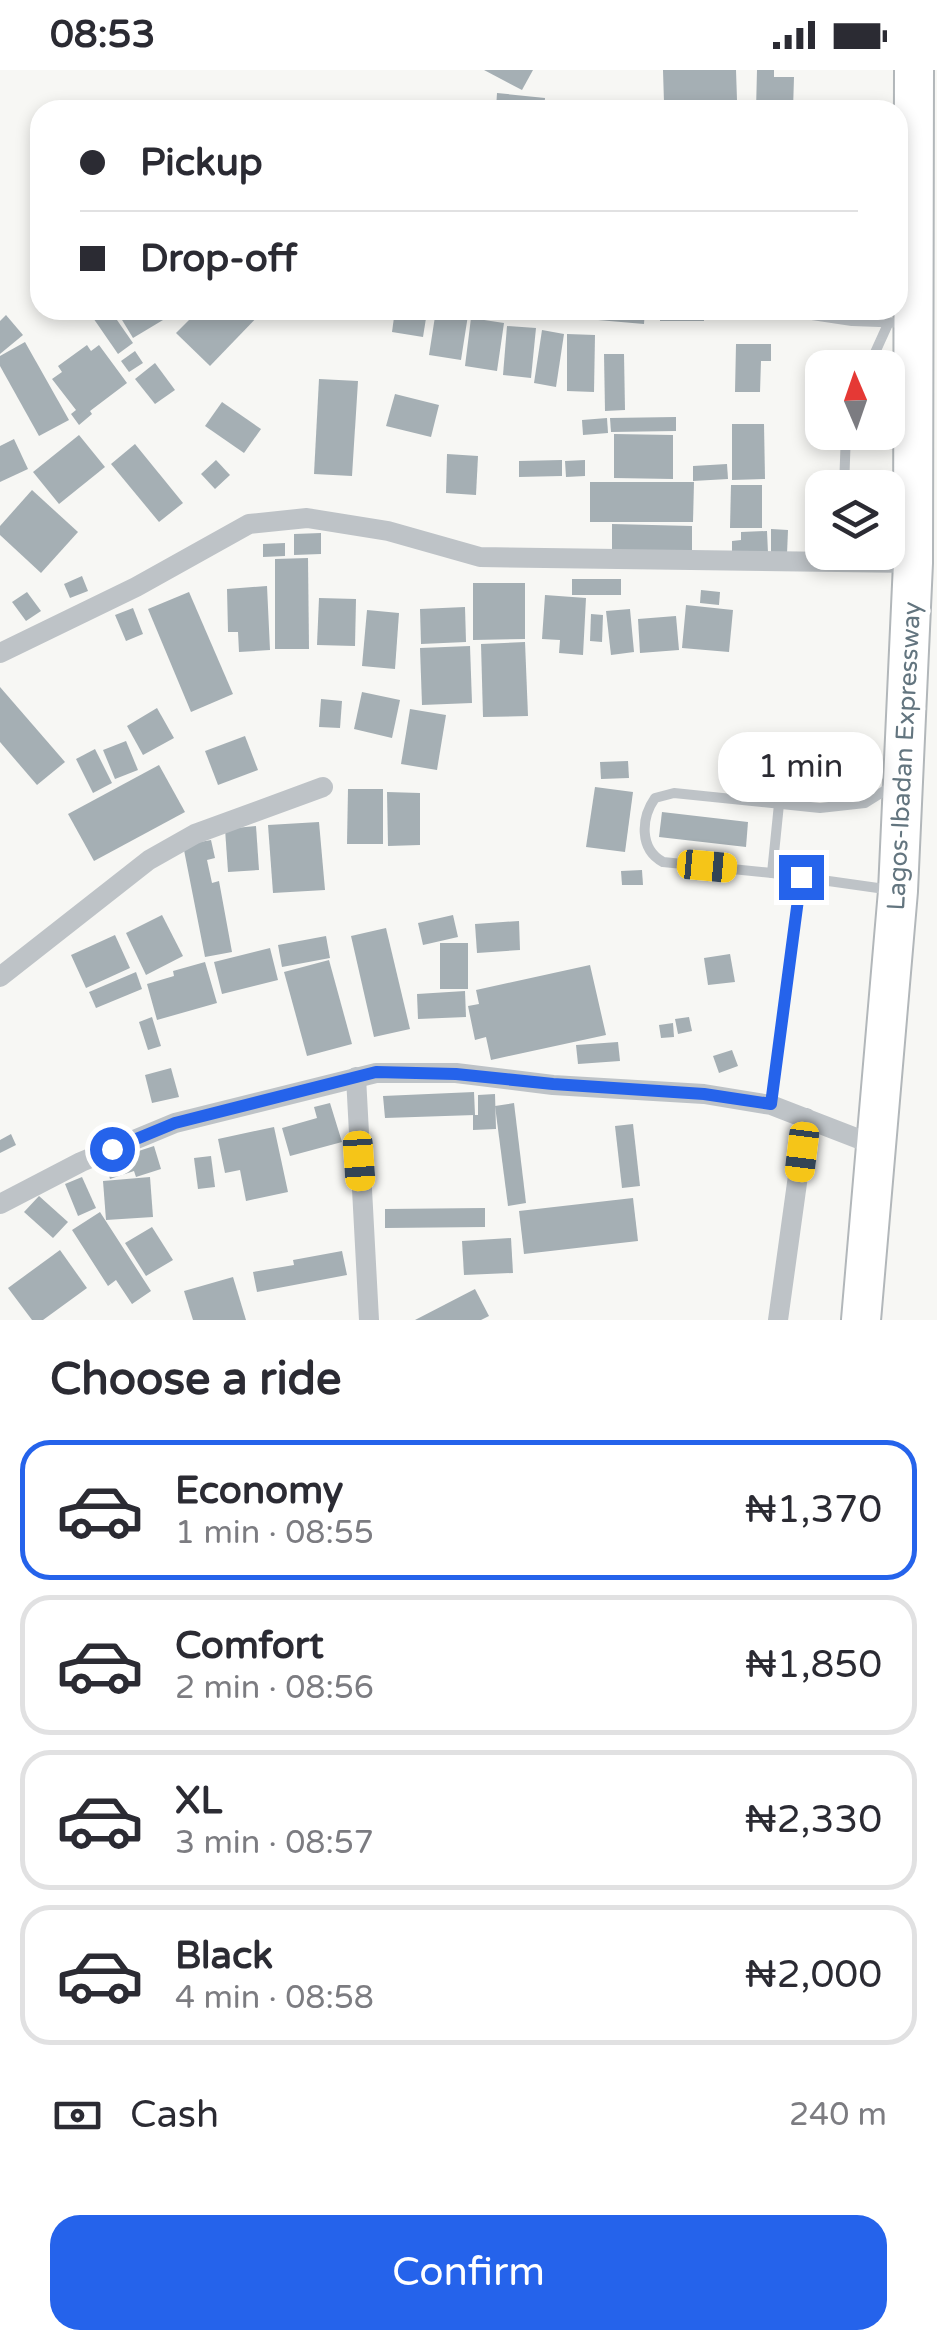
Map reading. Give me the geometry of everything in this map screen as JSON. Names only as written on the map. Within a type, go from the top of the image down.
[{"type":"highway","name":"Lagos-Ibadan Expressway","points":[[908,110],[914,70]]},
{"type":"highway","name":"Lagos-Ibadan Expressway","points":[[861,1320],[898,891],[913,563],[902,320]]},
{"type":"street","points":[[0,653],[136,587],[249,524],[307,518],[388,532],[480,557],[805,558]]},
{"type":"street","points":[[905,562],[913,563]]},
{"type":"street","points":[[0,978],[149,860],[195,834],[323,787]]},
{"type":"street","points":[[0,1204],[81,1162],[175,1123],[376,1072],[456,1074],[704,1094],[771,1104],[878,1146]]},
{"type":"street","points":[[356,1077],[369,1320]]},
{"type":"street","points":[[778,1320],[806,1118]]},
{"type":"lane","points":[[867,320],[902,324]]},
{"type":"lane","points":[[882,350],[902,324]]},
{"type":"lane","points":[[898,891],[662,862],[647,848],[645,826],[648,808],[655,798],[674,794],[820,808],[866,802],[903,778]]},
{"type":"lane","points":[[772,873],[780,804]]},
{"type":"lane","points":[[771,1104],[801,877]]},
{"type":"building","points":[[484,70],[533,70],[522,90]]},
{"type":"building","points":[[663,70],[736,70],[737,100],[664,100]]},
{"type":"building","points":[[757,70],[774,70],[774,77],[794,77],[793,100],[756,100]]},
{"type":"building","points":[[497,93],[545,98],[545,100],[497,100]]},
{"type":"building","points":[[6,315],[23,335],[0,354],[0,321]]},
{"type":"building","points":[[95,320],[117,320],[133,343],[118,354]]},
{"type":"building","points":[[122,320],[163,320],[133,338]]},
{"type":"building","points":[[189,320],[254,320],[210,366],[176,333]]},
{"type":"building","points":[[394,320],[426,320],[423,337],[392,332]]},
{"type":"building","points":[[434,320],[467,320],[461,360],[429,355]]},
{"type":"building","points":[[471,320],[504,323],[497,371],[465,366]]},
{"type":"building","points":[[598,320],[644,320],[644,324]]},
{"type":"building","points":[[507,326],[536,328],[531,378],[503,375]]},
{"type":"building","points":[[542,330],[564,334],[556,387],[534,383]]},
{"type":"building","points":[[567,334],[595,335],[594,392],[567,391]]},
{"type":"building","points":[[25,342],[69,420],[39,436],[0,366],[0,356]]},
{"type":"building","points":[[736,344],[771,344],[771,361],[761,361],[760,392],[735,392]]},
{"type":"building","points":[[87,345],[91,351],[99,345],[127,383],[90,411],[92,414],[79,425],[71,414],[76,410],[52,379],[62,372],[58,366]]},
{"type":"building","points":[[135,351],[143,363],[129,372],[121,361]]},
{"type":"building","points":[[604,354],[624,354],[625,410],[605,411]]},
{"type":"building","points":[[155,363],[175,390],[155,404],[135,379]]},
{"type":"building","points":[[319,379],[358,381],[352,476],[314,474]]},
{"type":"building","points":[[395,394],[439,405],[431,437],[386,426]]},
{"type":"building","points":[[222,402],[261,429],[244,453],[205,426]]},
{"type":"building","points":[[676,417],[676,431],[611,432],[610,418]]},
{"type":"building","points":[[607,418],[608,433],[583,435],[582,420]]},
{"type":"building","points":[[732,424],[764,424],[765,479],[732,480]]},
{"type":"building","points":[[614,434],[673,435],[673,479],[614,478]]},
{"type":"building","points":[[79,435],[105,467],[59,504],[33,472]]},
{"type":"building","points":[[14,439],[28,469],[0,482],[0,446]]},
{"type":"building","points":[[135,444],[183,503],[159,522],[111,464]]},
{"type":"building","points":[[447,454],[478,456],[476,495],[446,493]]},
{"type":"building","points":[[216,460],[230,475],[215,489],[201,474]]},
{"type":"building","points":[[562,460],[562,476],[519,477],[519,461]]},
{"type":"building","points":[[585,460],[585,476],[566,477],[565,461]]},
{"type":"building","points":[[727,464],[728,479],[693,481],[693,466]]},
{"type":"building","points":[[590,482],[694,482],[693,522],[590,522]]},
{"type":"building","points":[[731,485],[762,485],[762,528],[730,528]]},
{"type":"building","points":[[32,490],[78,532],[41,573],[0,535],[0,526]]},
{"type":"building","points":[[612,524],[692,526],[692,553],[612,550]]},
{"type":"building","points":[[771,529],[788,530],[787,554],[771,554]]},
{"type":"building","points":[[767,531],[768,553],[732,554],[732,541],[741,540],[741,532]]},
{"type":"building","points":[[321,533],[321,554],[294,555],[294,534]]},
{"type":"building","points":[[285,543],[285,556],[263,557],[263,544]]},
{"type":"building","points":[[308,558],[309,649],[275,649],[275,559]]},
{"type":"building","points":[[82,576],[88,591],[70,598],[64,584]]},
{"type":"building","points":[[572,579],[621,579],[621,595],[572,595]]},
{"type":"building","points":[[473,583],[525,583],[525,639],[473,640]]},
{"type":"building","points":[[267,586],[270,650],[239,652],[238,632],[228,632],[227,589]]},
{"type":"building","points":[[701,590],[720,592],[719,605],[700,603]]},
{"type":"building","points":[[27,592],[41,611],[26,621],[12,602]]},
{"type":"building","points":[[189,592],[233,694],[191,712],[148,609]]},
{"type":"building","points":[[545,595],[586,598],[583,655],[559,653],[560,640],[542,639]]},
{"type":"building","points":[[319,598],[356,599],[355,646],[317,645]]},
{"type":"building","points":[[686,605],[733,610],[729,652],[682,648]]},
{"type":"building","points":[[465,607],[466,642],[421,644],[420,609]]},
{"type":"building","points":[[133,608],[143,634],[126,641],[115,615]]},
{"type":"building","points":[[630,609],[634,652],[611,655],[606,611]]},
{"type":"building","points":[[367,610],[399,613],[395,669],[362,666]]},
{"type":"building","points":[[591,614],[603,615],[602,642],[590,641]]},
{"type":"building","points":[[676,616],[679,650],[640,653],[638,619]]},
{"type":"building","points":[[525,642],[528,716],[483,717],[481,644]]},
{"type":"building","points":[[470,646],[472,703],[422,705],[420,648]]},
{"type":"building","points":[[0,687],[65,762],[37,785],[0,742]]},
{"type":"building","points":[[362,692],[400,700],[392,738],[354,729]]},
{"type":"building","points":[[321,699],[342,701],[340,728],[319,727]]},
{"type":"building","points":[[157,708],[174,738],[143,755],[127,726]]},
{"type":"building","points":[[410,709],[446,715],[437,770],[401,764]]},
{"type":"building","points":[[245,736],[258,770],[218,785],[205,751]]},
{"type":"building","points":[[126,741],[138,770],[115,779],[103,750]]},
{"type":"building","points":[[95,749],[112,783],[93,793],[76,759]]},
{"type":"building","points":[[628,761],[629,778],[601,779],[600,762]]},
{"type":"building","points":[[159,765],[185,812],[94,861],[68,814]]},
{"type":"building","points":[[595,787],[633,792],[625,852],[586,847]]},
{"type":"building","points":[[348,789],[383,789],[383,844],[347,844]]},
{"type":"building","points":[[387,792],[420,793],[420,845],[388,846]]},
{"type":"building","points":[[662,812],[748,822],[746,847],[659,837]]},
{"type":"building","points":[[319,822],[325,890],[273,893],[268,825]]},
{"type":"building","points":[[256,826],[259,870],[228,872],[225,829]]},
{"type":"building","points":[[211,840],[215,858],[207,860],[212,883],[219,881],[232,952],[205,957],[183,845]]},
{"type":"building","points":[[642,870],[643,885],[622,885],[621,871]]},
{"type":"building","points":[[162,915],[183,956],[146,975],[126,933]]},
{"type":"building","points":[[453,915],[458,937],[423,945],[418,923]]},
{"type":"building","points":[[519,921],[520,950],[477,953],[475,924]]},
{"type":"building","points":[[386,928],[410,1029],[374,1037],[351,936]]},
{"type":"building","points":[[115,935],[130,968],[86,988],[71,955]]},
{"type":"building","points":[[326,936],[330,958],[282,967],[278,945]]},
{"type":"building","points":[[440,943],[468,943],[468,989],[440,989]]},
{"type":"building","points":[[270,948],[278,980],[222,994],[214,962]]},
{"type":"building","points":[[730,954],[735,982],[708,985],[704,958]]},
{"type":"building","points":[[329,960],[352,1044],[307,1056],[284,972]]},
{"type":"building","points":[[205,962],[217,1003],[157,1020],[147,984]]},
{"type":"building","points":[[590,965],[606,1035],[491,1060],[486,1037],[475,1040],[468,1006],[479,1004],[476,990]]},
{"type":"building","points":[[136,972],[142,989],[96,1008],[89,992]]},
{"type":"building","points":[[465,991],[466,1017],[418,1019],[417,994]]},
{"type":"building","points":[[152,1017],[161,1046],[148,1050],[139,1022]]},
{"type":"building","points":[[689,1017],[692,1031],[678,1034],[675,1019]]},
{"type":"building","points":[[673,1023],[674,1037],[661,1038],[659,1025]]},
{"type":"building","points":[[618,1042],[620,1061],[578,1064],[576,1045]]},
{"type":"building","points":[[732,1050],[738,1066],[719,1073],[713,1056]]},
{"type":"building","points":[[171,1068],[179,1097],[152,1103],[145,1075]]},
{"type":"building","points":[[474,1092],[475,1115],[385,1118],[383,1096]]},
{"type":"building","points":[[495,1094],[496,1129],[473,1130],[478,1095]]},
{"type":"building","points":[[330,1103],[342,1142],[290,1156],[282,1128],[317,1118],[314,1107]]},
{"type":"building","points":[[514,1103],[526,1203],[508,1206],[495,1106]]},
{"type":"building","points":[[633,1124],[640,1186],[622,1188],[615,1126]]},
{"type":"building","points":[[274,1127],[288,1192],[246,1201],[240,1170],[225,1173],[218,1139]]},
{"type":"building","points":[[11,1134],[16,1145],[0,1153],[0,1140]]},
{"type":"building","points":[[154,1146],[161,1169],[136,1177],[134,1171],[110,1179],[105,1162]]},
{"type":"building","points":[[211,1156],[215,1187],[198,1189],[194,1158]]},
{"type":"building","points":[[82,1177],[96,1208],[78,1216],[65,1184]]},
{"type":"building","points":[[150,1177],[153,1217],[106,1220],[103,1181]]},
{"type":"building","points":[[39,1196],[68,1222],[53,1238],[24,1212]]},
{"type":"building","points":[[633,1198],[638,1241],[524,1254],[519,1211]]},
{"type":"building","points":[[485,1208],[485,1227],[385,1228],[385,1209]]},
{"type":"building","points":[[100,1212],[151,1291],[132,1304],[116,1280],[108,1286],[72,1230]]},
{"type":"building","points":[[152,1227],[173,1260],[146,1276],[125,1243]]},
{"type":"building","points":[[511,1238],[513,1273],[464,1275],[462,1241]]},
{"type":"building","points":[[60,1250],[87,1288],[43,1320],[32,1320],[8,1288]]},
{"type":"building","points":[[342,1251],[347,1275],[257,1292],[253,1272]]},
{"type":"building","points":[[233,1277],[246,1320],[193,1320],[184,1291]]},
{"type":"building","points":[[475,1289],[489,1316],[481,1320],[415,1320]]},
{"type":"route","points":[[112,1149],[175,1123],[376,1072],[456,1074],[704,1094],[771,1104],[801,877]]}]
